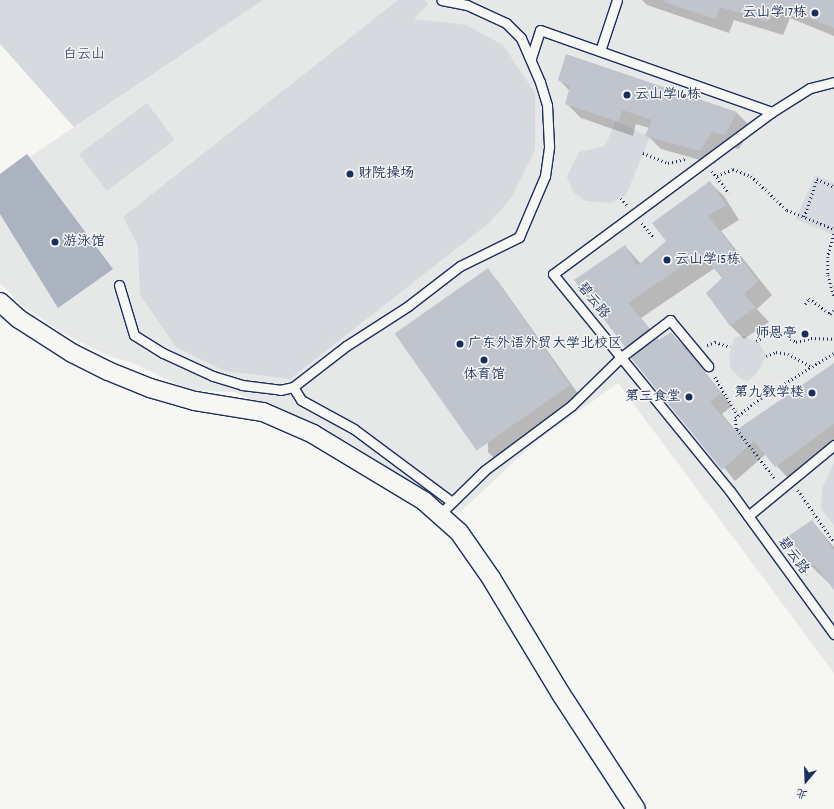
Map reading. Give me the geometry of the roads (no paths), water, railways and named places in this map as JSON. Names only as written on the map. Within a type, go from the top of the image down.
[{"type":"street","points":[[0,302],[19,319],[72,353],[108,371],[150,388],[195,401],[263,412],[313,434],[424,501],[459,532],[491,578],[636,809]]},
{"type":"lane","points":[[119,285],[134,335],[163,353],[213,376],[242,385],[280,390],[293,388],[346,346],[408,306],[460,266],[519,237],[545,176],[549,146],[548,105],[531,58],[521,38],[506,23],[467,5],[441,0]]},
{"type":"lane","points":[[600,51],[617,0]]},
{"type":"lane","points":[[531,58],[540,30],[772,112]]},
{"type":"lane","name":"碧云路","points":[[834,82],[810,88],[772,112],[553,274],[730,491],[834,634]]},
{"type":"lane","points":[[439,515],[485,470],[570,406],[620,358],[670,320],[708,366]]},
{"type":"lane","points":[[293,388],[301,400],[354,429],[452,502]]},
{"type":"lane","points":[[748,516],[834,444]]},
{"type":"place","name":"云山学17栋","points":[[815,13]]},
{"type":"place","name":"云山学16栋","points":[[627,95]]},
{"type":"place","name":"财院操场","points":[[350,174]]},
{"type":"place","name":"游泳馆","points":[[55,242]]},
{"type":"place","name":"云山学15栋","points":[[667,260]]},
{"type":"place","name":"师恩亭","points":[[805,334]]},
{"type":"place","name":"广东外语外贸大学北校区","points":[[460,344]]},
{"type":"place","name":"体育馆","points":[[484,360]]},
{"type":"place","name":"第九教学楼","points":[[812,393]]},
{"type":"place","name":"第三食堂","points":[[689,397]]},
{"type":"park label","name":"白云山","points":[[84,55]]}]
